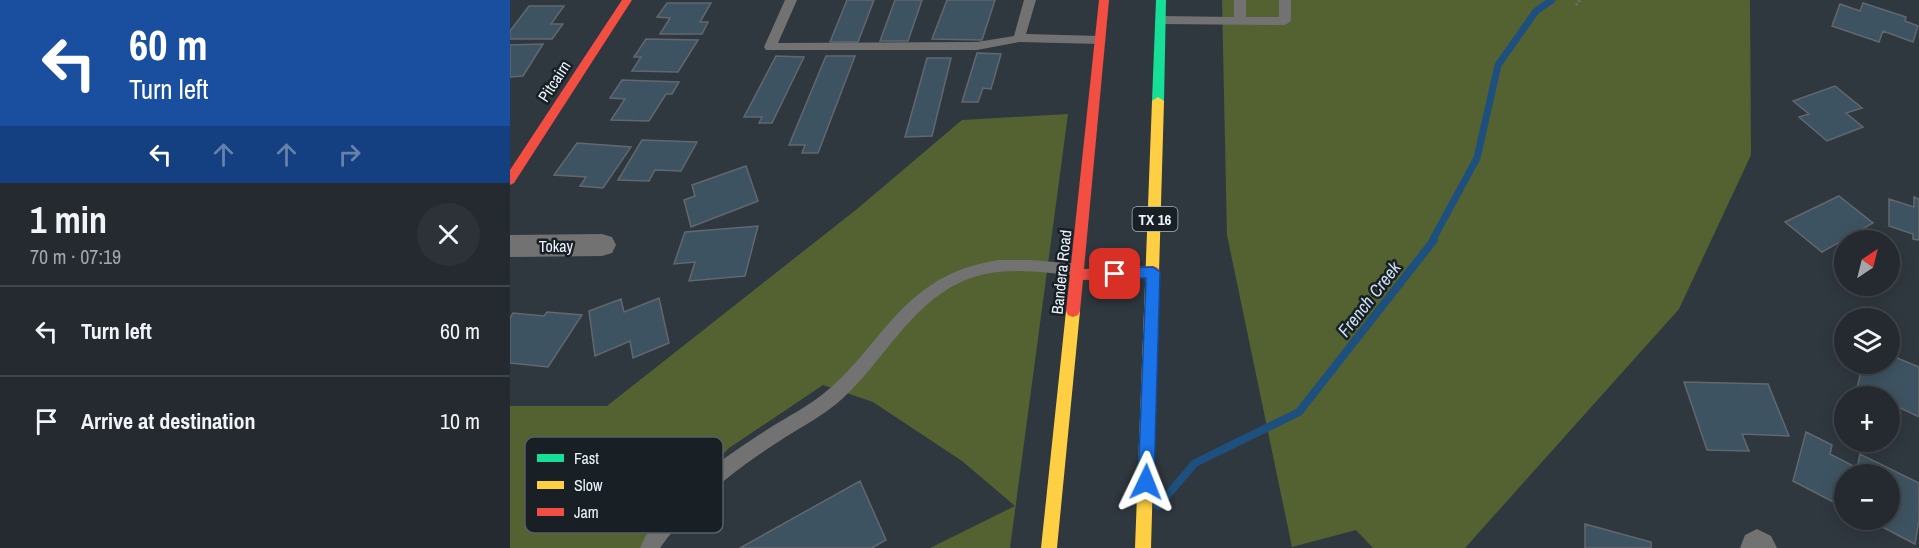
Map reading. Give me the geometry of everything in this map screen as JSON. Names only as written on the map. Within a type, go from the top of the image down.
[{"type":"main road","name":"Pitcairn","points":[[510,180],[627,0]]},
{"type":"main road","name":"Bandera Road","points":[[1049,548],[1104,0]]},
{"type":"main road","name":"TX 16","points":[[1143,548],[1161,0]]},
{"type":"main road","points":[[1078,272],[1153,272]]},
{"type":"street","name":"Tokay","points":[[510,246],[602,245]]},
{"type":"lane","points":[[791,0],[770,47],[977,46],[1019,38],[1100,40]]},
{"type":"lane","points":[[1019,38],[1030,0]]},
{"type":"lane","points":[[1240,0],[1240,20]]},
{"type":"lane","points":[[1161,20],[1285,21],[1286,0]]},
{"type":"lane","points":[[723,473],[761,443],[836,394],[860,370],[898,321],[927,295],[954,278],[999,267],[1020,265],[1078,272]]},
{"type":"lane","points":[[650,548],[658,533]]},
{"type":"path","points":[[1576,5],[1580,0]]},
{"type":"green space","points":[[1222,0],[1750,0],[1751,155],[1679,309],[1465,548],[1373,548],[1356,530],[1292,547],[1227,235]]},
{"type":"green space","points":[[1068,114],[1010,548],[930,548],[1015,506],[962,461],[873,402],[823,385],[723,454],[723,437],[525,437],[525,533],[651,533],[644,548],[510,548],[510,406],[607,406],[857,209],[962,120]]},
{"type":"building","points":[[847,0],[874,0],[858,42],[830,42]]},
{"type":"building","points":[[895,0],[922,0],[908,41],[880,41]]},
{"type":"building","points":[[947,0],[995,0],[982,40],[932,39]]},
{"type":"building","points":[[667,3],[711,3],[700,22],[708,22],[702,34],[660,34],[670,18],[657,17]]},
{"type":"building","points":[[1863,3],[1906,17],[1905,21],[1918,26],[1913,42],[1883,31],[1879,42],[1832,26],[1840,4],[1860,11]]},
{"type":"building","points":[[529,6],[564,6],[551,24],[563,24],[552,39],[510,39],[510,31]]},
{"type":"building","points":[[646,39],[698,40],[678,72],[632,71],[641,57],[634,57]]},
{"type":"building","points":[[543,44],[523,76],[510,77],[510,45]]},
{"type":"building","points":[[977,53],[1001,54],[991,89],[983,88],[978,102],[962,102]]},
{"type":"building","points":[[776,56],[804,57],[772,123],[759,123],[762,117],[744,117]]},
{"type":"building","points":[[826,56],[855,56],[818,153],[802,153],[805,145],[789,145]]},
{"type":"building","points":[[927,58],[951,58],[932,136],[905,137]]},
{"type":"building","points":[[622,80],[679,82],[672,94],[666,94],[649,121],[611,120],[625,99],[610,98]]},
{"type":"building","points":[[1835,86],[1862,108],[1846,113],[1863,127],[1827,141],[1799,117],[1809,114],[1793,101]]},
{"type":"building","points":[[642,140],[697,142],[681,171],[655,170],[649,181],[618,180]]},
{"type":"building","points":[[577,143],[631,147],[603,188],[580,186],[586,177],[554,175]]},
{"type":"building","points":[[746,166],[758,201],[691,227],[684,200],[695,196],[692,185]]},
{"type":"building","points":[[1839,196],[1873,223],[1861,230],[1834,230],[1834,245],[1822,252],[1785,222]]},
{"type":"building","points":[[1914,197],[1919,199],[1919,240],[1913,239],[1913,234],[1889,226],[1889,199],[1914,207]]},
{"type":"building","points":[[758,226],[745,276],[689,281],[695,262],[674,264],[685,232]]},
{"type":"building","points":[[659,298],[669,343],[633,358],[630,341],[595,356],[589,311],[621,299],[624,312]]},
{"type":"building","points":[[547,312],[582,315],[548,367],[510,363],[510,318],[513,313],[544,316]]},
{"type":"building","points":[[1900,359],[1919,367],[1919,417],[1900,408],[1900,386],[1857,386],[1860,374],[1900,374]]},
{"type":"building","points":[[1684,382],[1768,384],[1789,436],[1742,434],[1749,451],[1707,450]]},
{"type":"building","points":[[1806,432],[1832,445],[1830,454],[1849,464],[1834,464],[1834,502],[1793,481]]},
{"type":"building","points":[[1860,454],[1880,464],[1858,464]]},
{"type":"building","points":[[1900,474],[1919,483],[1919,520],[1915,544],[1888,530],[1900,530]]},
{"type":"building","points":[[860,481],[886,540],[872,548],[740,548]]},
{"type":"building","points":[[1585,524],[1651,542],[1651,548],[1585,548]]},
{"type":"waterway","name":"French Creek","points":[[1432,241],[1477,158],[1498,65],[1536,11],[1552,0]]},
{"type":"waterway","name":"French Creek","points":[[1158,506],[1195,463],[1299,412],[1434,240]]},
{"type":"traffic: fast","points":[[1158,101],[1161,0]]},
{"type":"traffic: slow","points":[[1143,548],[1158,101]]},
{"type":"traffic: slow","points":[[1049,548],[1073,311]]},
{"type":"traffic: jam","points":[[510,180],[627,0]]},
{"type":"traffic: jam","points":[[1073,311],[1104,0]]},
{"type":"traffic: jam","points":[[1077,275],[1153,272]]},
{"type":"route","points":[[1115,274],[1153,272],[1146,482]]}]
